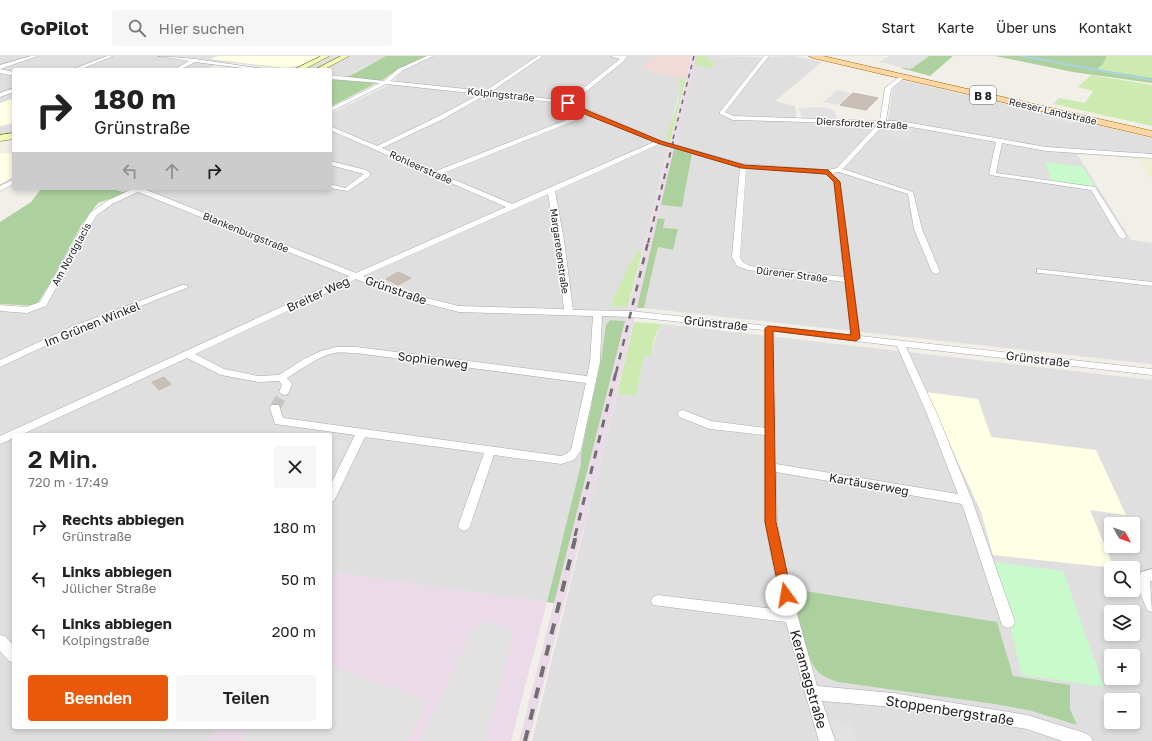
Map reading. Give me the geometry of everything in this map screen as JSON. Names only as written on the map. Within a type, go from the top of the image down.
[{"type":"main road","points":[[300,68],[326,56]]},
{"type":"main road","points":[[322,68],[346,56]]},
{"type":"main road","name":"Reeser Landstraße","points":[[813,56],[1152,134]]},
{"type":"main road","name":"Reeser Landstraße","points":[[831,56],[1152,129]]},
{"type":"main road","points":[[0,140],[12,137]]},
{"type":"street","points":[[0,67],[36,56]]},
{"type":"street","points":[[79,68],[111,56]]},
{"type":"street","points":[[160,56],[254,68]]},
{"type":"street","points":[[180,68],[202,56]]},
{"type":"street","points":[[332,109],[386,82],[400,70],[431,56]]},
{"type":"street","points":[[377,148],[411,134],[487,93],[541,56]]},
{"type":"street","points":[[568,103],[622,60],[623,57],[612,56]]},
{"type":"street","name":"Diersfordter Straße","points":[[767,56],[722,113],[724,115],[733,118],[900,123],[1046,149],[1152,156]]},
{"type":"street","points":[[0,71],[12,74]]},
{"type":"street","name":"Kolpingstraße","points":[[332,77],[545,99],[568,103],[659,142],[743,166],[828,172],[839,170]]},
{"type":"street","points":[[902,77],[888,88],[883,122],[839,170],[911,193],[918,229],[936,272]]},
{"type":"street","points":[[0,95],[12,91]]},
{"type":"street","points":[[435,174],[589,113]]},
{"type":"street","name":"Rohleerstraße","points":[[332,129],[512,207]]},
{"type":"street","points":[[999,141],[992,174],[1093,188],[1123,237]]},
{"type":"street","name":"Breiter Weg","points":[[15,433],[356,276],[659,142]]},
{"type":"street","points":[[332,163],[368,173],[367,176],[346,190],[332,186]]},
{"type":"street","name":"Dürener Straße","points":[[743,166],[736,257],[740,264],[748,268],[848,280]]},
{"type":"street","points":[[828,172],[837,182],[856,338]]},
{"type":"street","points":[[0,189],[12,182]]},
{"type":"street","name":"Am Nordglacis","points":[[0,308],[27,310],[43,304],[93,215],[102,207],[135,190]]},
{"type":"street","name":"Blankenburgstraße","points":[[144,190],[356,276]]},
{"type":"street","name":"Margaretenstraße","points":[[551,190],[560,240],[569,312]]},
{"type":"street","points":[[1040,271],[1152,284]]},
{"type":"street","name":"Grünstraße","points":[[356,276],[407,296],[459,309],[631,314],[769,328],[1152,372]]},
{"type":"street","name":"Im Grünen Winkel","points":[[0,364],[74,329],[185,287]]},
{"type":"street","points":[[275,408],[279,421],[561,460],[570,457],[576,450],[595,362],[598,313]]},
{"type":"street","name":"Keramagstraße","points":[[769,328],[771,522],[792,617],[812,694],[827,741]]},
{"type":"street","points":[[900,343],[932,414],[966,500],[1008,622]]},
{"type":"street","name":"Sophienweg","points":[[281,378],[307,361],[336,350],[356,350],[591,380]]},
{"type":"street","points":[[188,354],[221,372],[258,379],[281,378],[287,384],[284,392]]},
{"type":"street","points":[[683,414],[710,425],[770,432]]},
{"type":"street","points":[[332,494],[361,433]]},
{"type":"street","name":"Breiter Weg","points":[[0,440],[12,435]]},
{"type":"street","points":[[464,526],[490,451]]},
{"type":"street","name":"Kartäuserweg","points":[[771,467],[966,500]]},
{"type":"street","points":[[1152,575],[1146,576],[1143,585],[1152,606]]},
{"type":"street","name":"Keramagstraße","points":[[658,601],[792,617]]},
{"type":"street","points":[[0,641],[12,654]]},
{"type":"street","name":"Stoppenbergstraße","points":[[812,694],[893,700],[1026,722],[1085,741]]},
{"type":"shaded area","points":[[0,56],[386,56],[348,76],[332,74],[332,68],[280,68],[221,62],[208,68],[12,68],[12,134],[0,136]]},
{"type":"shaded area","points":[[218,56],[320,56],[299,66],[285,68],[210,59]]},
{"type":"shaded area","points":[[434,56],[655,56],[643,66],[651,68],[647,71],[683,78],[680,79],[681,87],[667,139],[670,141],[642,252],[638,251],[628,267],[610,306],[628,307],[625,321],[610,320],[606,325],[601,360],[581,454],[581,464],[547,602],[332,572],[332,433],[12,433],[12,729],[214,729],[208,741],[0,741],[0,306],[40,308],[94,212],[101,204],[128,193],[118,190],[332,190],[332,113],[391,84],[403,70]]},
{"type":"shaded area","points":[[655,56],[692,56],[686,79],[647,71],[650,68],[642,67]]},
{"type":"shaded area","points":[[692,56],[697,56],[592,497],[529,741],[519,741]]},
{"type":"shaded area","points":[[708,56],[795,56],[822,62],[775,101],[795,106],[797,122],[887,125],[893,88],[901,80],[1152,138],[1152,159],[1077,154],[1131,240],[1152,243],[1152,364],[644,308],[658,247],[673,250],[663,228],[665,219],[658,218],[661,205],[682,207],[692,154],[674,149],[694,65],[711,67],[715,63],[707,61]]},
{"type":"shaded area","points":[[889,56],[929,56],[910,69],[879,62]]},
{"type":"shaded area","points":[[837,90],[851,93],[838,105],[823,102]]},
{"type":"shaded area","points":[[12,99],[12,123],[0,126],[0,103]]},
{"type":"shaded area","points":[[820,107],[834,110],[838,120],[803,119],[799,108]]},
{"type":"shaded area","points":[[1051,114],[1076,120],[1072,125],[1047,119]]},
{"type":"shaded area","points":[[897,125],[913,128],[908,139],[879,134],[882,131],[891,131]]},
{"type":"shaded area","points":[[0,153],[12,154],[12,177],[0,184]]},
{"type":"shaded area","points":[[1136,158],[1152,159],[1152,180]]},
{"type":"shaded area","points":[[663,324],[1152,380],[1152,741],[532,741],[617,394],[636,396],[644,355],[651,355],[660,326]]},
{"type":"shaded area","points":[[926,392],[978,399],[991,437],[1096,450],[1126,515],[1090,510],[1104,544],[1104,553],[1108,553],[1111,561],[1104,561],[1104,567],[993,555],[981,512]]},
{"type":"shaded area","points":[[332,439],[348,442],[333,467]]},
{"type":"shaded area","points":[[332,572],[547,602],[511,741],[208,741],[214,729],[332,729]]},
{"type":"shaded area","points":[[483,621],[512,629],[509,653],[485,741],[420,741],[472,631]]},
{"type":"shaded area","points":[[332,666],[428,701],[408,741],[241,741],[249,729],[332,729]]},
{"type":"shaded area","points":[[832,721],[851,724],[857,741],[838,741]]},
{"type":"green space","points":[[386,56],[428,56],[398,69],[384,79],[332,106],[332,80],[343,78]]},
{"type":"green space","points":[[697,56],[708,56],[707,61],[716,63],[711,68],[694,65]]},
{"type":"green space","points":[[929,56],[953,56],[930,76],[901,68],[905,66],[912,68]]},
{"type":"green space","points":[[995,56],[1107,56],[1103,64],[1097,69],[1152,78],[1152,83],[1073,72]]},
{"type":"green space","points":[[1107,56],[1152,56],[1152,78],[1096,69],[1103,64]]},
{"type":"green space","points":[[1091,75],[1152,85],[1152,126],[1053,104],[1059,98],[1085,103],[1093,91],[1078,87]]},
{"type":"green space","points":[[679,79],[686,79],[670,141],[666,140],[680,94]]},
{"type":"green space","points":[[674,149],[692,154],[682,207],[661,205]]},
{"type":"green space","points":[[1045,162],[1083,167],[1095,187],[1052,182]]},
{"type":"green space","points":[[40,190],[116,190],[127,193],[98,203],[82,224],[52,280],[36,306],[0,304],[0,222],[31,202]]},
{"type":"green space","points":[[658,218],[665,219],[663,228],[678,229],[673,250],[658,247],[644,308],[637,308]]},
{"type":"green space","points":[[638,251],[642,252],[628,307],[610,306],[628,267]]},
{"type":"green space","points":[[610,320],[625,321],[554,603],[547,602],[581,464],[581,454],[601,360],[606,325]]},
{"type":"green space","points":[[634,322],[663,324],[656,334],[651,356],[644,355],[636,396],[617,394]]},
{"type":"green space","points":[[994,562],[1063,571],[1104,687],[1022,675]]},
{"type":"green space","points":[[793,589],[997,622],[1013,676],[1070,685],[1070,709],[1077,725],[1032,711],[995,704],[838,682],[828,678],[817,671],[807,652]]},
{"type":"building","points":[[853,93],[878,98],[866,110],[840,105]]},
{"type":"building","points":[[398,272],[411,278],[398,285],[386,279]]},
{"type":"building","points":[[164,377],[171,384],[159,390],[152,382]]},
{"type":"waterway","points":[[1022,56],[1152,80]]},
{"type":"tunnel","points":[[275,408],[284,392]]},
{"type":"railway","points":[[673,139],[694,56]]},
{"type":"railway","points":[[648,243],[674,138]]},
{"type":"railway","points":[[616,373],[648,242]]},
{"type":"railway","points":[[575,536],[616,372]]},
{"type":"railway","points":[[525,741],[576,535]]},
{"type":"route","points":[[568,103],[659,142],[743,166],[828,172],[837,182],[856,338],[769,328],[771,522],[786,595]]}]
